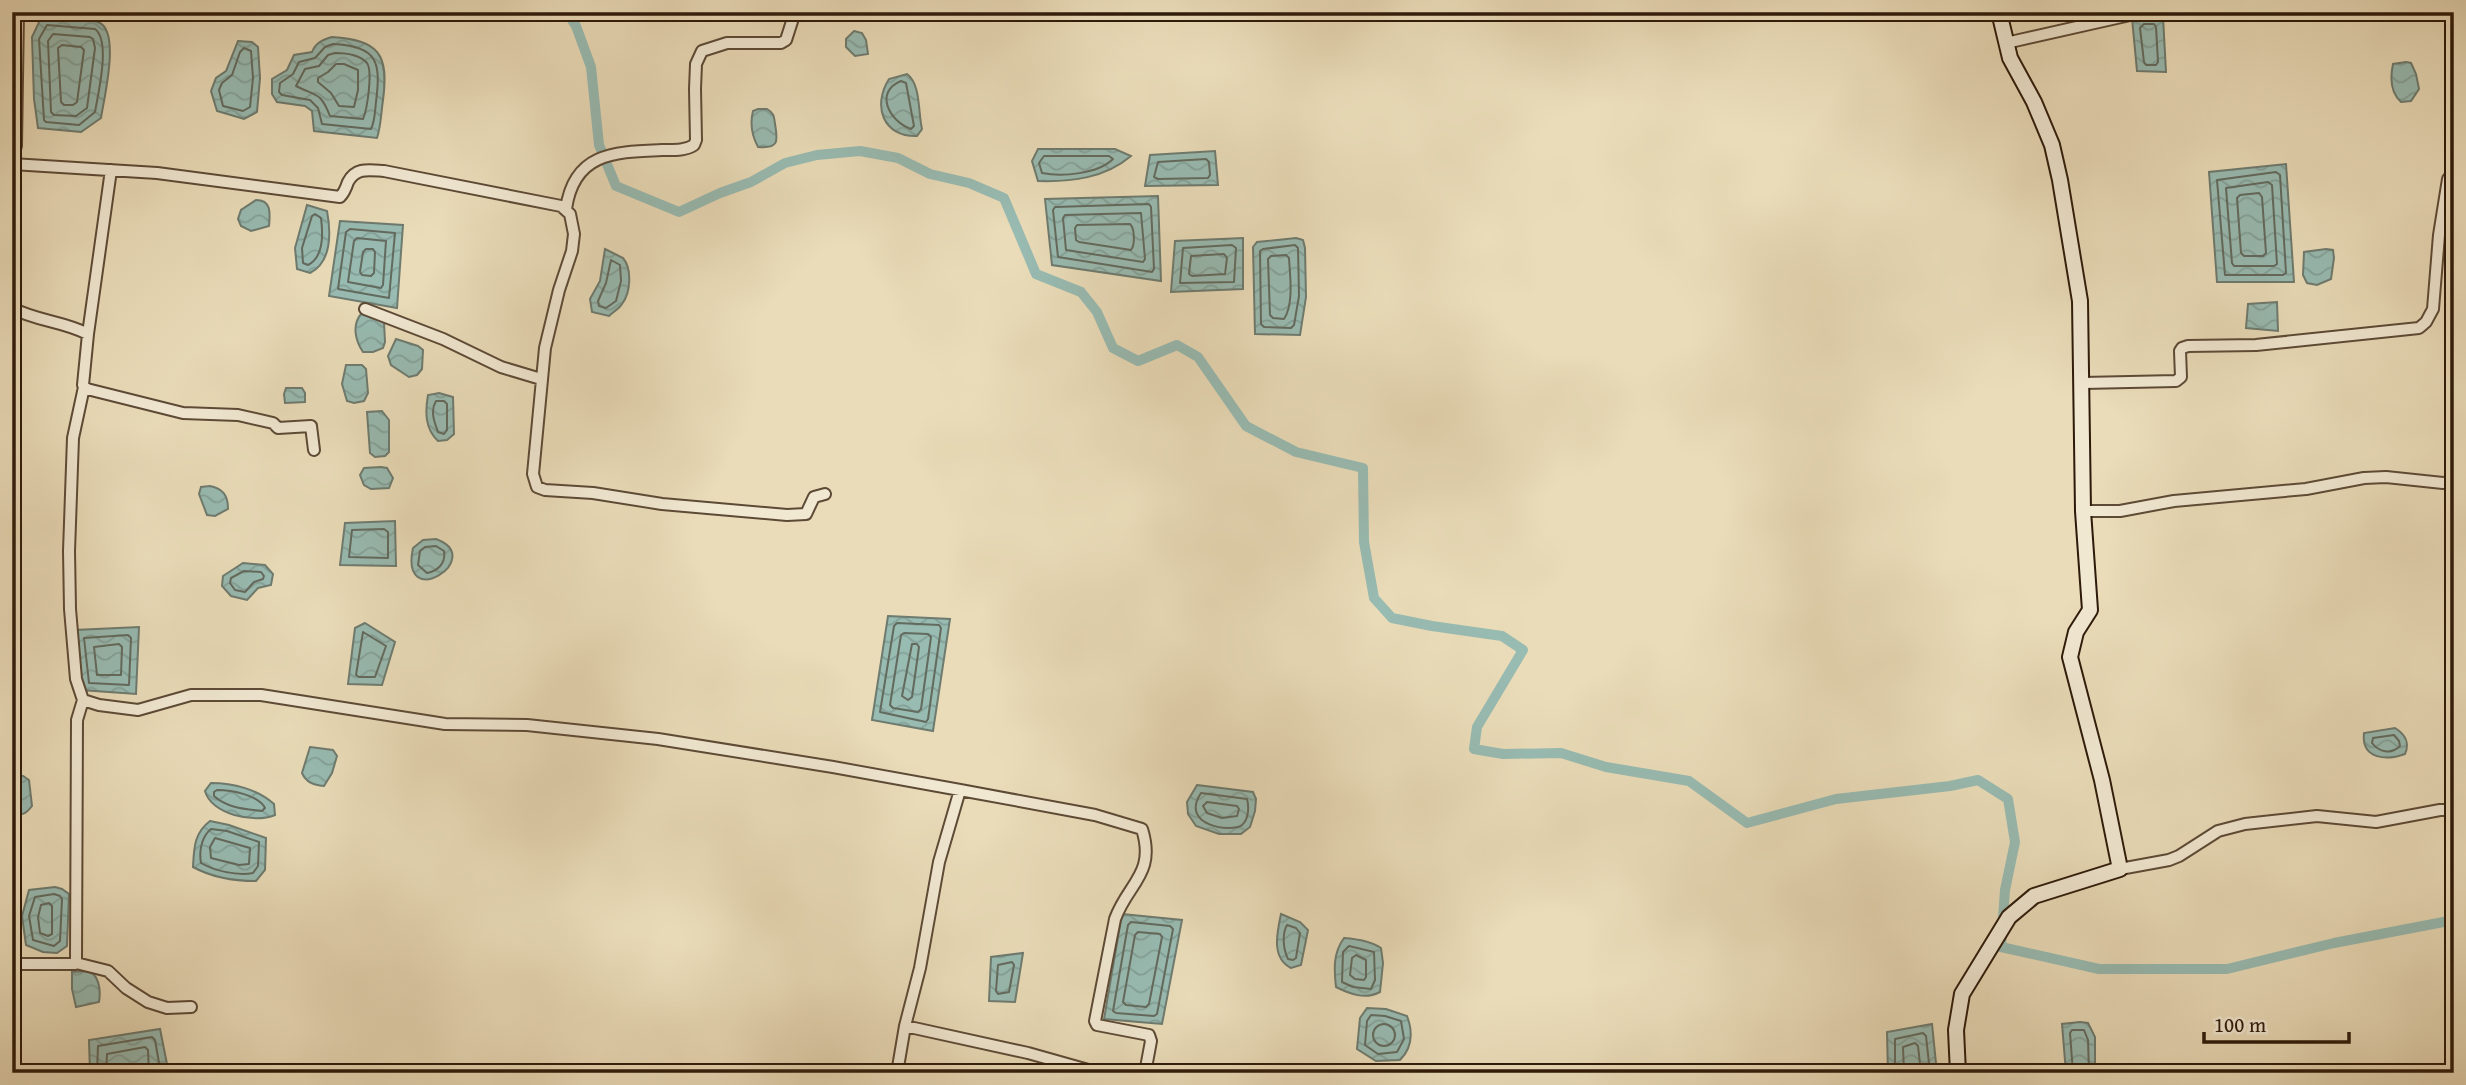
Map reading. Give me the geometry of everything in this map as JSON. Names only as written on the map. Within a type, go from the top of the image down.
[{"type":"street","points":[[12,154],[16,146],[18,12]]},
{"type":"street","points":[[566,209],[571,186],[583,169],[592,162],[608,155],[686,149],[694,145],[696,64],[702,51],[727,43],[782,43],[786,40],[795,12]]},
{"type":"street","points":[[1999,12],[2010,58],[2034,102],[2052,145],[2080,301],[2083,511],[2090,610],[2076,632],[2070,657],[2102,780],[2120,869]]},
{"type":"street","points":[[2006,43],[2117,17],[2159,12]]},
{"type":"street","points":[[12,164],[215,179],[340,197],[352,175],[358,170],[384,171],[501,193],[566,209],[570,214],[574,234],[572,251],[549,328],[541,379],[533,474],[537,487],[662,505],[787,514],[806,514],[814,497],[825,494]]},
{"type":"street","points":[[76,963],[77,720],[83,700],[76,679],[72,632],[69,539],[73,438],[84,387],[88,334],[111,170]]},
{"type":"street","points":[[2083,383],[2176,382],[2180,377],[2180,351],[2188,346],[2256,345],[2419,328],[2433,309],[2439,236],[2448,179],[2454,174]]},
{"type":"street","points":[[12,309],[26,316],[52,320],[88,334]]},
{"type":"street","points":[[365,309],[443,339],[501,367],[541,379]]},
{"type":"street","points":[[84,387],[183,413],[238,415],[273,423],[278,428],[312,426],[314,450]]},
{"type":"street","points":[[2083,511],[2120,511],[2184,500],[2306,489],[2364,478],[2386,477],[2443,484],[2454,482]]},
{"type":"street","points":[[83,700],[138,710],[191,695],[261,695],[445,724],[527,725],[659,739],[960,790],[1095,816],[1142,829],[1147,857],[1138,883],[1119,908],[1115,919],[1095,1021],[1097,1025],[1149,1035],[1151,1041],[1145,1073]]},
{"type":"street","points":[[897,1073],[939,862],[960,790]]},
{"type":"street","points":[[1958,1073],[1956,1030],[1962,994],[2009,917],[2040,894],[2120,869],[2169,860],[2218,831],[2245,824],[2317,816],[2376,822],[2454,810]]},
{"type":"street","points":[[12,964],[76,963],[108,971],[126,988],[148,1002],[167,1008],[191,1007]]},
{"type":"street","points":[[905,1026],[1028,1053],[1099,1073]]},
{"type":"water","points":[[2163,17],[2166,72],[2137,71],[2132,18]]},
{"type":"water","points":[[41,18],[88,20],[100,23],[106,29],[110,53],[101,118],[81,132],[38,128],[32,37]]},
{"type":"water","points":[[854,31],[862,33],[868,54],[855,56],[846,47],[846,39]]},
{"type":"water","points":[[332,37],[370,46],[382,61],[384,84],[377,138],[314,131],[312,111],[305,106],[277,102],[272,94],[272,79],[287,70],[294,55],[312,52],[323,40]]},
{"type":"water","points":[[238,41],[252,42],[258,47],[260,78],[257,112],[244,119],[217,111],[211,91],[216,78],[226,71]]},
{"type":"water","points":[[2411,63],[2419,89],[2411,101],[2401,102],[2393,89],[2392,69],[2393,64]]},
{"type":"water","points":[[907,74],[915,85],[918,99],[922,129],[917,136],[905,135],[889,126],[881,109],[881,99],[889,79]]},
{"type":"water","points":[[767,109],[774,117],[776,143],[770,147],[758,147],[754,138],[752,116],[753,111]]},
{"type":"water","points":[[1038,149],[1115,149],[1131,156],[1099,174],[1063,181],[1038,181],[1032,161]]},
{"type":"water","points":[[1215,151],[1218,185],[1145,186],[1150,155]]},
{"type":"water","points":[[2286,164],[2294,282],[2217,282],[2209,172]]},
{"type":"water","points":[[1158,196],[1161,281],[1052,265],[1045,199]]},
{"type":"water","points":[[256,200],[267,205],[270,213],[269,226],[251,231],[241,226],[238,219],[241,210]]},
{"type":"water","points":[[307,205],[327,211],[329,228],[326,254],[317,268],[310,273],[297,269],[295,248]]},
{"type":"water","points":[[340,221],[403,225],[397,308],[329,296]]},
{"type":"water","points":[[1243,238],[1243,289],[1171,292],[1175,241]]},
{"type":"water","points":[[1296,238],[1303,240],[1305,248],[1306,297],[1300,335],[1255,334],[1253,247],[1257,242]]},
{"type":"water","points":[[605,249],[623,258],[629,274],[625,299],[609,316],[592,312],[590,299],[600,281]]},
{"type":"water","points":[[2333,250],[2331,279],[2317,285],[2307,283],[2303,275],[2304,252]]},
{"type":"water","points":[[2277,302],[2278,331],[2246,328],[2248,304]]},
{"type":"water","points":[[361,314],[374,315],[384,322],[383,348],[363,352],[356,333],[356,323]]},
{"type":"water","points":[[396,339],[423,350],[422,369],[417,375],[409,377],[391,365],[388,356]]},
{"type":"water","points":[[346,365],[362,365],[366,369],[368,393],[364,401],[347,401],[342,384]]},
{"type":"water","points":[[286,388],[302,388],[305,402],[285,403]]},
{"type":"water","points":[[439,393],[453,397],[454,434],[447,440],[438,441],[428,426],[426,408],[428,395]]},
{"type":"water","points":[[382,411],[389,420],[389,452],[385,456],[375,457],[370,453],[367,412]]},
{"type":"water","points":[[364,468],[387,468],[393,478],[389,488],[371,489],[364,485],[360,475]]},
{"type":"water","points":[[210,486],[224,493],[228,504],[228,509],[215,516],[207,515],[199,494],[201,487]]},
{"type":"water","points":[[395,521],[396,566],[340,565],[345,523]]},
{"type":"water","points":[[436,539],[449,548],[452,558],[448,568],[428,579],[418,577],[412,567],[413,548],[423,540]]},
{"type":"water","points":[[243,563],[265,565],[273,574],[271,585],[258,588],[247,600],[231,596],[222,586],[223,576]]},
{"type":"water","points":[[888,616],[950,619],[933,731],[872,720]]},
{"type":"water","points":[[365,623],[395,642],[382,685],[348,684],[355,628]]},
{"type":"water","points":[[139,627],[136,694],[81,690],[75,630]]},
{"type":"water","points":[[2395,728],[2406,739],[2405,754],[2376,756],[2366,748],[2364,733]]},
{"type":"water","points":[[310,747],[333,750],[337,756],[332,773],[324,786],[310,782],[302,773]]},
{"type":"water","points":[[12,775],[23,776],[29,780],[32,806],[24,814],[12,813]]},
{"type":"water","points":[[211,783],[228,784],[260,794],[274,804],[275,815],[256,818],[224,811],[209,799],[205,791]]},
{"type":"water","points":[[1197,785],[1253,792],[1256,799],[1255,811],[1250,827],[1241,834],[1219,834],[1196,826],[1188,814],[1187,802]]},
{"type":"water","points":[[210,821],[266,838],[265,870],[256,881],[224,878],[193,867],[198,836]]},
{"type":"water","points":[[55,887],[69,894],[67,946],[57,953],[43,952],[26,945],[22,916],[29,890]]},
{"type":"water","points":[[1122,914],[1182,920],[1162,1024],[1104,1019]]},
{"type":"water","points":[[1281,914],[1300,922],[1308,930],[1301,965],[1291,968],[1280,958],[1278,952],[1277,937]]},
{"type":"water","points":[[1344,938],[1364,941],[1381,948],[1383,963],[1380,992],[1363,996],[1336,987],[1336,955]]},
{"type":"water","points":[[1023,953],[1015,1002],[989,1001],[991,957]]},
{"type":"water","points":[[86,971],[96,978],[99,1002],[76,1007],[72,972]]},
{"type":"water","points":[[1367,1008],[1386,1009],[1407,1016],[1411,1039],[1400,1060],[1376,1061],[1357,1049],[1360,1018]]},
{"type":"water","points":[[2088,1023],[2095,1037],[2095,1073],[2066,1073],[2062,1024]]},
{"type":"water","points":[[1932,1024],[1937,1073],[1888,1073],[1887,1032]]},
{"type":"water","points":[[160,1029],[167,1064],[165,1073],[90,1073],[89,1040]]},
{"type":"waterway","points":[[567,12],[576,26],[591,67],[599,145],[616,186],[679,212],[751,182],[785,163],[817,155],[860,151],[898,158],[930,174],[969,183],[1004,198],[1036,274],[1081,292],[1097,312],[1113,348],[1138,361],[1177,345],[1198,357],[1246,426],[1296,452],[1363,468],[1364,542],[1374,598],[1392,618],[1502,636],[1523,650],[1477,727],[1474,749],[1503,754],[1561,753],[1606,767],[1689,781],[1747,823],[1836,799],[1950,786],[1978,780],[2008,799],[2015,842],[2005,890],[2001,947],[2099,969],[2227,969],[2334,943],[2454,920]]}]
